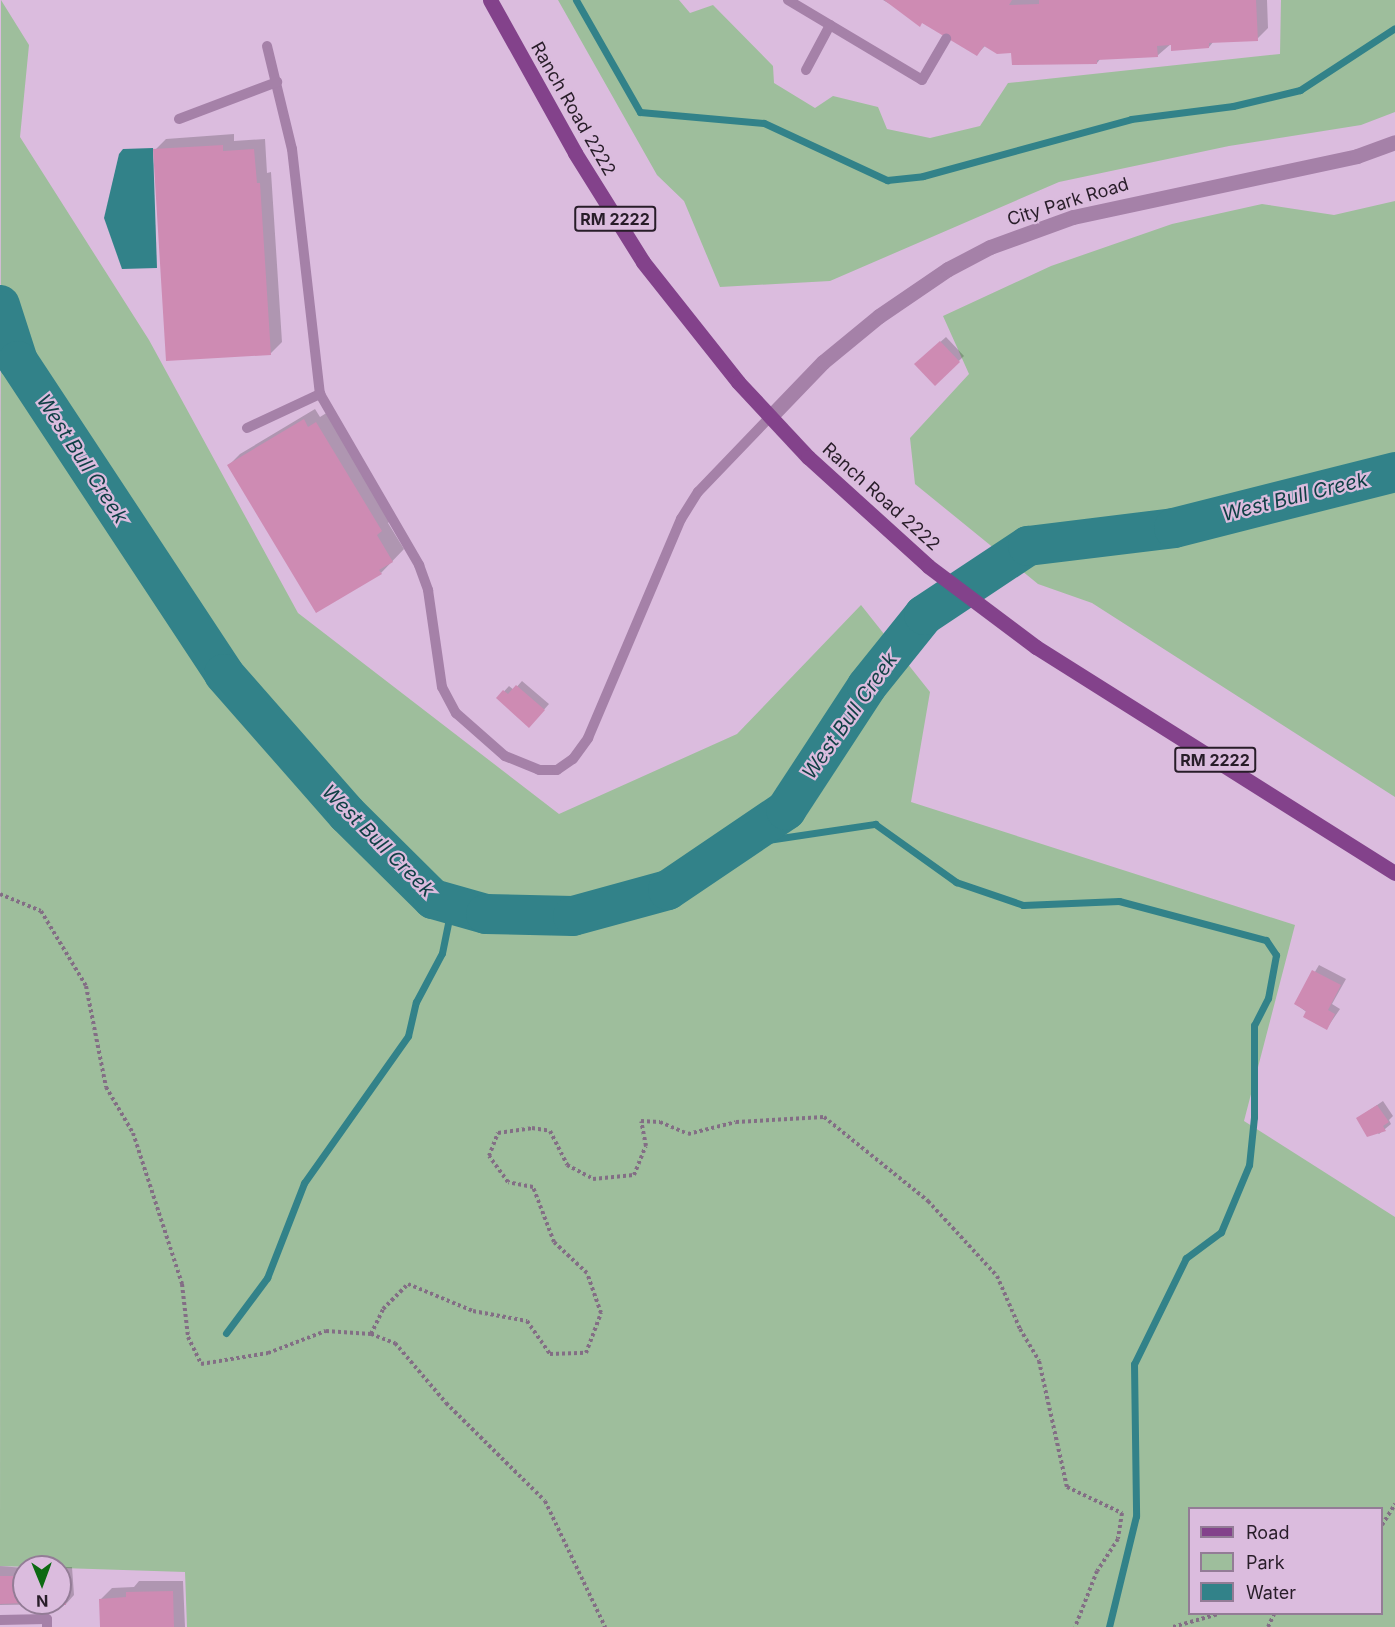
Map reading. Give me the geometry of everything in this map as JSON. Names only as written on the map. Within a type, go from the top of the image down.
[{"type":"main road","name":"Ranch Road 2222","points":[[490,0],[575,153],[644,262],[770,417],[864,509],[928,566],[1036,647],[1395,873]]},
{"type":"street","name":"City Park Road","points":[[770,417],[822,362],[879,316],[948,269],[990,247],[1073,217],[1357,156],[1395,142]]},
{"type":"lane","points":[[499,0],[503,24]]},
{"type":"lane","points":[[788,0],[922,80],[946,39]]},
{"type":"lane","points":[[806,70],[830,25]]},
{"type":"lane","points":[[267,46],[292,149],[320,394],[419,564],[428,590],[436,664],[442,687],[456,712],[505,756],[539,770],[556,770],[573,759],[588,738],[681,519],[704,486],[770,417]]},
{"type":"lane","points":[[179,118],[277,82]]},
{"type":"lane","points":[[247,428],[320,394]]},
{"type":"lane","points":[[0,1620],[46,1619],[47,1627]]},
{"type":"path","points":[[0,894],[41,911],[86,986],[106,1087],[133,1133],[182,1284],[188,1337],[201,1364],[268,1353],[326,1331],[370,1334],[395,1343],[446,1403],[545,1501],[605,1627]]},
{"type":"path","points":[[370,1334],[383,1309],[408,1284],[473,1311],[527,1321],[550,1354],[586,1353],[601,1313],[587,1273],[554,1242],[533,1187],[508,1182],[489,1156],[498,1133],[532,1128],[550,1131],[567,1165],[592,1179],[634,1175],[646,1146],[641,1120],[660,1122],[688,1134],[736,1122],[824,1117],[928,1201],[997,1276],[1020,1329],[1039,1361],[1067,1487],[1122,1513],[1118,1539],[1097,1571],[1075,1627]]},
{"type":"path","points":[[1383,1523],[1395,1504]]},
{"type":"path","points":[[1173,1627],[1215,1615]]},
{"type":"green space","points":[[1,0],[29,45],[20,137],[149,340],[298,613],[559,814],[737,734],[861,605],[930,692],[911,802],[1295,925],[1244,1121],[1395,1217],[1395,1627],[187,1627],[185,1572],[72,1568],[72,1555],[12,1555],[12,1566],[0,1566]]},
{"type":"green space","points":[[558,0],[679,0],[690,13],[713,5],[773,66],[774,83],[815,108],[833,96],[878,107],[887,129],[930,138],[980,126],[1008,83],[1280,54],[1281,0],[1395,0],[1395,112],[1361,125],[1229,146],[1059,182],[830,281],[720,287],[684,201],[657,175]]},
{"type":"green space","points":[[1395,201],[1395,797],[1092,603],[1038,584],[915,484],[910,438],[969,374],[943,316],[1051,266],[1172,224],[1262,204],[1334,215]]},
{"type":"water","points":[[153,148],[157,268],[122,269],[104,218],[119,154],[123,149]]},
{"type":"building","points":[[884,0],[1012,0],[1009,5],[1039,4],[1039,0],[1256,0],[1258,41],[1209,43],[1209,48],[1171,51],[1171,45],[1157,46],[1158,57],[1097,60],[1097,64],[1012,65],[1011,53],[997,54],[984,46],[977,56],[922,23],[920,27]]},
{"type":"building","points":[[223,145],[223,151],[254,149],[257,183],[260,183],[271,355],[166,361],[153,149]]},
{"type":"building","points":[[940,341],[960,362],[935,386],[914,364]]},
{"type":"building","points":[[304,419],[308,427],[316,422],[382,531],[377,535],[393,562],[379,570],[382,574],[316,613],[227,465]]},
{"type":"building","points":[[516,685],[545,710],[529,728],[496,698],[503,690],[508,694]]},
{"type":"building","points":[[1312,970],[1341,985],[1328,1010],[1335,1014],[1327,1030],[1303,1017],[1306,1011],[1294,1004]]},
{"type":"building","points":[[1377,1105],[1389,1122],[1383,1126],[1386,1131],[1367,1137],[1356,1118]]},
{"type":"building","points":[[0,1576],[12,1576],[12,1604],[0,1604]]},
{"type":"building","points":[[173,1591],[174,1627],[100,1627],[99,1599],[126,1597],[126,1592]]},
{"type":"waterway","points":[[576,0],[640,112],[764,123],[887,180],[923,176],[1131,119],[1233,106],[1300,90],[1395,28]]},
{"type":"waterway","name":"West Bull Creek","points":[[0,305],[18,361],[224,674],[347,814],[433,899],[486,914],[573,916],[668,890],[786,810],[867,686],[924,615],[1028,546],[1174,528],[1395,472]]},
{"type":"waterway","points":[[734,845],[875,824],[956,882],[1023,905],[1119,901],[1266,940],[1276,955],[1268,998],[1254,1025],[1254,1117],[1249,1165],[1221,1232],[1186,1258],[1134,1364],[1136,1516],[1109,1627]]},
{"type":"waterway","points":[[226,1333],[267,1278],[304,1183],[408,1036],[416,1002],[442,953],[452,904]]}]
